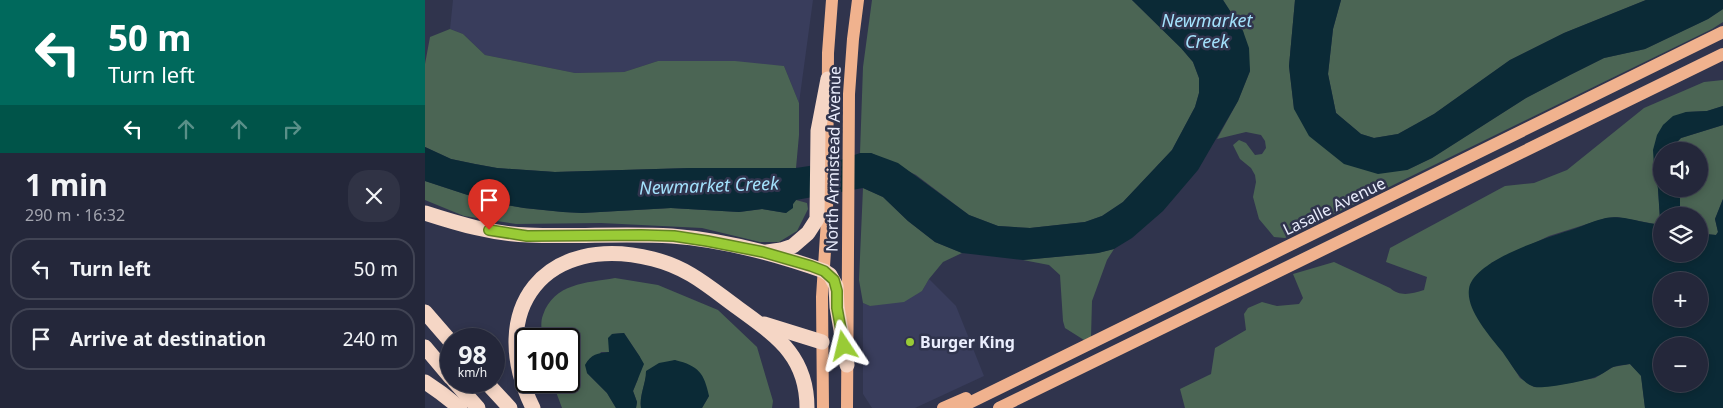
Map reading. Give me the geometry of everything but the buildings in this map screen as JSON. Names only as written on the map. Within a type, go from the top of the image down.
[{"type":"highway","points":[[763,252],[781,250],[801,241],[814,226],[823,203],[823,145],[818,131],[827,80]]},
{"type":"highway","points":[[425,213],[469,228],[527,236],[674,236],[763,252],[824,271],[830,275],[836,286],[837,308],[847,365]]},
{"type":"highway","points":[[533,408],[522,382],[517,362],[515,341],[521,307],[529,293],[540,280],[555,268],[590,256],[610,254],[633,255],[675,266],[695,276],[761,323],[785,345],[800,368],[805,382],[807,408]]},
{"type":"highway","points":[[425,312],[440,329]]},
{"type":"highway","points":[[761,323],[822,342]]},
{"type":"highway","points":[[425,347],[440,365]]},
{"type":"highway","points":[[425,382],[459,408]]},
{"type":"highway","points":[[465,393],[478,408]]},
{"type":"highway","points":[[496,393],[510,408]]},
{"type":"main road","name":"North Armistead Avenue","points":[[827,80],[832,0]]},
{"type":"main road","name":"North Armistead Avenue","points":[[847,408],[849,84],[858,0]]},
{"type":"main road","name":"Lasalle Avenue","points":[[959,408],[1723,32]]},
{"type":"main road","points":[[999,408],[1723,54]]},
{"type":"main road","name":"North Armistead Avenue","points":[[823,203],[823,408]]},
{"type":"main road","points":[[943,408],[1049,364]]},
{"type":"main road","points":[[847,393],[853,408]]},
{"type":"shaded area","points":[[453,0],[813,0],[799,103],[784,66],[658,61],[624,72],[575,73],[485,55],[463,34],[450,29]]},
{"type":"shaded area","points":[[929,279],[956,306],[984,376],[915,408],[872,408],[863,394],[863,303],[870,306],[922,291]]},
{"type":"green space","points":[[872,0],[1132,0],[1193,62],[1199,78],[1199,93],[1195,107],[1172,150],[1123,202],[1102,216],[1085,222],[1030,228],[998,226],[969,215],[916,175],[871,153],[860,153],[863,67]]},
{"type":"green space","points":[[1223,0],[1295,0],[1289,66],[1294,109],[1407,170],[1432,158],[1526,98],[1604,58],[1645,49],[1708,19],[1723,9],[1723,22],[1285,238],[1274,237],[1259,219],[1253,197],[1256,182],[1255,175],[1251,168],[1240,159],[1233,145],[1239,140],[1246,143],[1255,155],[1262,154],[1266,148],[1265,141],[1261,135],[1246,132],[1217,139],[1238,101],[1250,71],[1243,31]]},
{"type":"green space","points":[[1341,0],[1646,0],[1564,33],[1510,60],[1434,114],[1398,134],[1374,138],[1361,134],[1336,113],[1328,74],[1333,29]]},
{"type":"green space","points":[[450,29],[463,34],[485,55],[575,73],[624,72],[658,61],[735,61],[784,66],[799,103],[796,168],[690,168],[555,172],[497,168],[451,159],[425,147],[425,64],[430,37]]},
{"type":"green space","points":[[1723,80],[1723,106],[1707,111],[1686,112],[1663,125],[1662,142],[1653,142],[1653,197],[1659,197],[1659,207],[1653,207],[1653,224],[1617,217],[1606,218],[1549,236],[1491,263],[1506,356],[1520,378],[1534,387],[1563,384],[1595,378],[1613,367],[1630,364],[1641,375],[1645,408],[1185,408],[1180,389],[1211,374],[1215,348],[1246,330],[1244,314],[1248,308],[1262,302],[1277,306],[1299,304],[1303,298],[1293,274],[1334,262],[1398,293],[1424,290],[1427,277],[1386,262],[1390,248],[1505,186],[1534,183],[1567,170],[1644,108],[1704,82]]},
{"type":"green space","points":[[1723,125],[1723,199],[1715,219],[1718,232],[1716,235],[1708,234],[1708,207],[1680,207],[1680,197],[1708,197],[1708,142],[1677,142],[1681,138]]},
{"type":"green space","points":[[425,181],[489,202],[563,212],[582,213],[671,208],[739,212],[762,209],[786,213],[796,200],[807,203],[808,209],[797,231],[779,242],[760,242],[702,228],[601,223],[516,224],[464,216],[425,200]]},
{"type":"green space","points":[[863,188],[883,197],[908,221],[935,242],[962,253],[943,262],[922,291],[904,302],[870,306],[863,303],[859,280]]},
{"type":"green space","points":[[1114,249],[1107,260],[1092,301],[1091,337],[1084,340],[1065,328],[1060,275],[1049,265],[1023,260],[1098,253]]},
{"type":"green space","points":[[615,278],[658,285],[718,310],[757,347],[773,401],[772,408],[702,408],[709,396],[675,360],[647,371],[641,408],[636,408],[637,402],[633,391],[638,379],[640,357],[624,333],[612,334],[609,352],[601,352],[587,373],[607,393],[616,408],[562,408],[556,393],[580,393],[580,328],[541,328],[541,324],[548,304],[555,296],[572,286]]},
{"type":"water","name":"Newmarket Creek","points":[[1132,0],[1223,0],[1243,31],[1249,48],[1250,71],[1238,101],[1198,170],[1163,211],[1132,238],[1114,249],[1098,253],[1023,260],[962,253],[935,242],[908,221],[883,197],[863,188],[796,200],[793,208],[786,213],[762,209],[739,212],[671,208],[582,213],[524,208],[489,202],[425,181],[425,147],[451,159],[475,164],[497,168],[555,172],[690,168],[796,168],[835,162],[860,153],[871,153],[898,163],[969,215],[998,226],[1030,228],[1085,222],[1102,216],[1123,202],[1172,150],[1195,107],[1199,93],[1199,78],[1193,62]]},
{"type":"water","name":"Newmarket Creek","points":[[1295,0],[1341,0],[1333,29],[1328,74],[1336,113],[1361,134],[1374,138],[1398,134],[1434,114],[1510,60],[1564,33],[1646,0],[1723,0],[1723,9],[1708,19],[1645,49],[1604,58],[1570,75],[1526,98],[1432,158],[1407,170],[1378,174],[1344,164],[1309,136],[1294,109],[1289,66]]},
{"type":"water","points":[[1723,106],[1723,125],[1681,138],[1677,142],[1655,142],[1663,125],[1673,116],[1686,112],[1707,111]]},
{"type":"water","points":[[1659,197],[1680,197],[1680,207],[1659,207]]},
{"type":"water","points":[[1723,199],[1723,408],[1645,408],[1641,376],[1630,364],[1613,367],[1590,379],[1555,386],[1535,387],[1524,381],[1515,371],[1474,313],[1469,297],[1469,289],[1474,278],[1497,259],[1531,244],[1598,220],[1612,217],[1653,224],[1653,262],[1708,262],[1708,234],[1716,235],[1718,232],[1715,219]]},
{"type":"water","points":[[624,333],[644,364],[633,391],[637,402],[636,408],[616,408],[607,393],[587,373],[585,365],[595,355],[609,352],[608,338],[612,334]]},
{"type":"water","points":[[675,360],[690,365],[702,376],[709,396],[702,408],[641,408],[646,371],[659,363]]},
{"type":"place","name":"Burger King","points":[[910,342]]},
{"type":"route","points":[[489,230],[527,236],[674,236],[763,252],[811,266],[824,271],[834,280],[844,346]]}]
